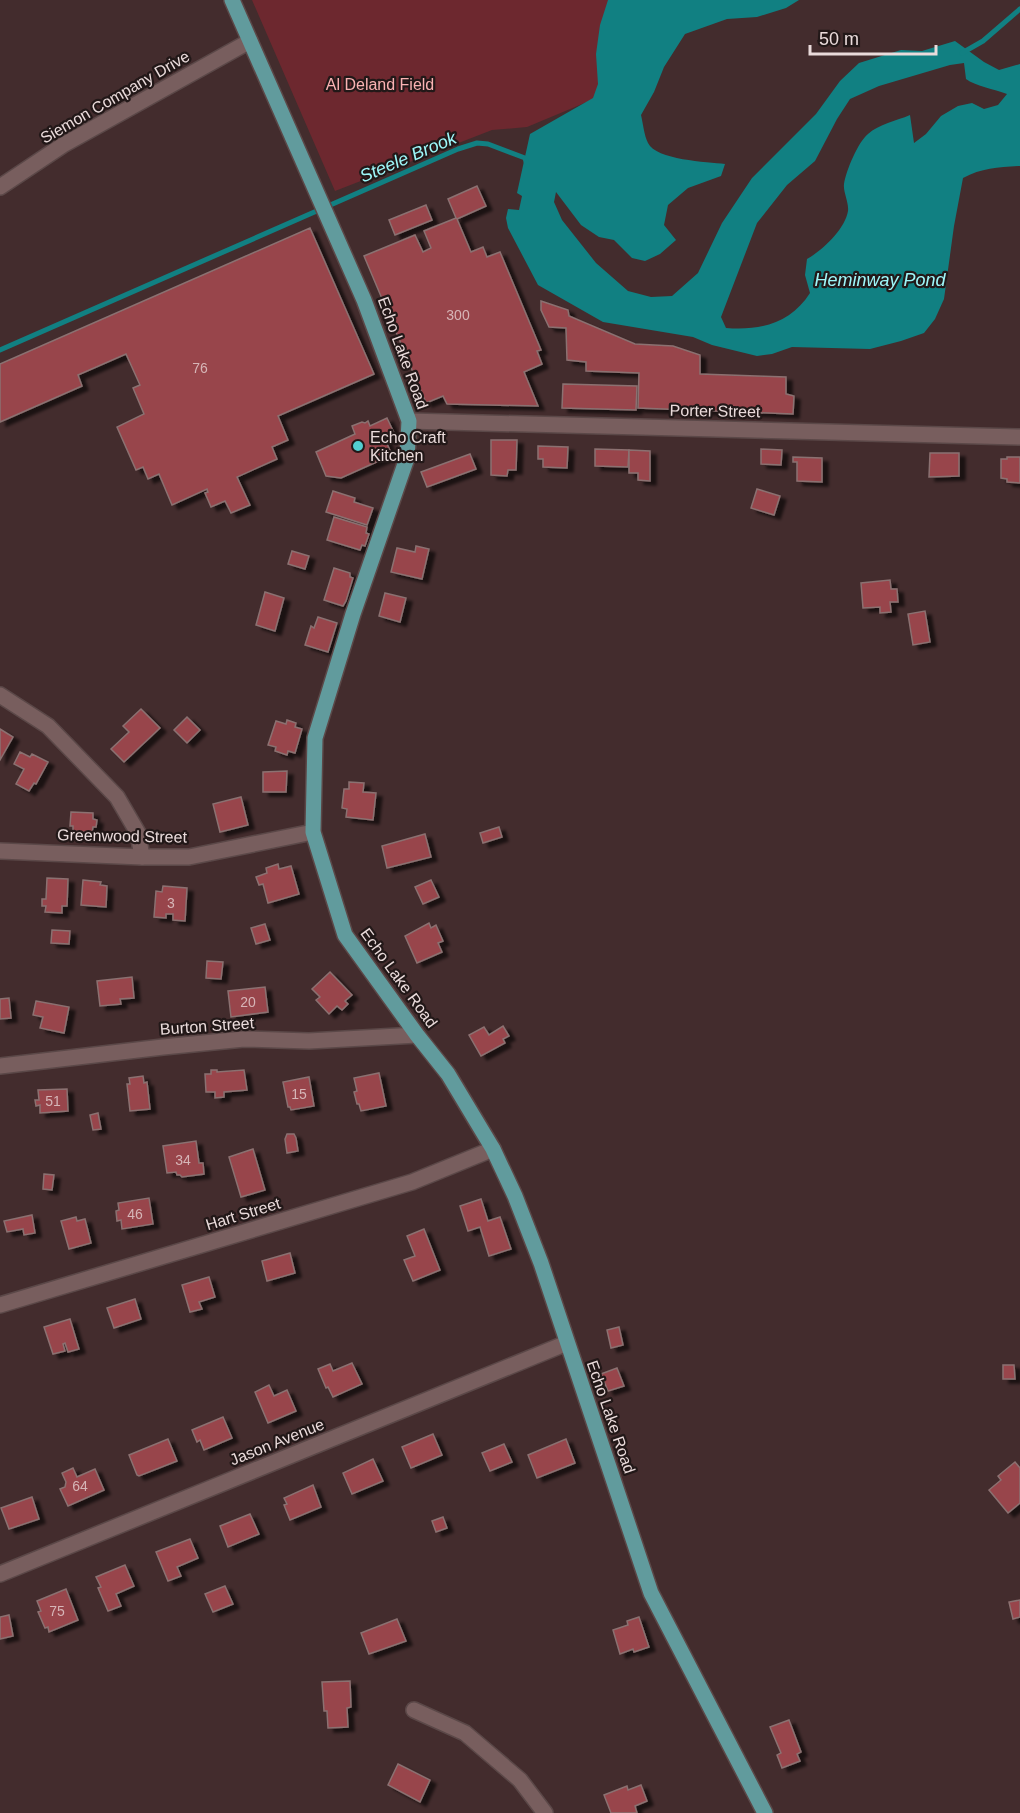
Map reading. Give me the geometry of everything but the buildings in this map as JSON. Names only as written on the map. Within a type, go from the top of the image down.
[{"type":"main road","name":"Echo Lake Road","points":[[232,0],[364,300],[409,421],[407,458],[353,614],[315,738],[313,832],[345,935],[448,1074],[493,1149],[519,1205],[541,1263],[651,1593],[765,1813]]},
{"type":"street","name":"Siemon Company Drive","points":[[0,187],[63,145],[250,41]]},
{"type":"street","name":"Porter Street","points":[[409,421],[1020,437]]},
{"type":"street","points":[[0,695],[48,726],[117,797],[138,833],[142,857]]},
{"type":"street","name":"Greenwood Street","points":[[0,851],[189,857],[313,832]]},
{"type":"street","name":"Burton Street","points":[[0,1066],[244,1039],[309,1041],[417,1035]]},
{"type":"street","name":"Hart Street","points":[[0,1305],[412,1182],[493,1149]]},
{"type":"street","name":"Jason Avenue","points":[[0,1574],[567,1343]]},
{"type":"street","points":[[414,1710],[465,1733],[520,1780],[545,1813]]},
{"type":"green space","name":"Al Deland Field","points":[[252,0],[649,0],[606,94],[527,127],[492,130],[335,191]]},
{"type":"water","name":"Heminway Pond","points":[[608,0],[799,0],[786,8],[757,17],[727,19],[685,34],[664,67],[641,115],[648,143],[653,149],[671,157],[725,164],[721,176],[688,188],[668,205],[664,225],[676,240],[660,254],[645,261],[632,258],[614,240],[599,237],[581,225],[556,192],[554,202],[562,220],[596,263],[628,291],[651,297],[672,296],[698,273],[722,223],[752,178],[816,114],[840,81],[859,63],[901,50],[922,51],[955,41],[999,70],[1020,64],[1020,166],[984,170],[963,178],[944,299],[935,319],[924,333],[870,349],[792,347],[757,356],[712,345],[693,337],[603,322],[538,285],[508,228],[506,218],[508,209],[519,210],[522,196],[517,193],[530,134],[593,98],[598,84],[596,54],[600,25]],"holes":[[[964,63],[966,79],[1007,94],[998,105],[984,109],[972,103],[958,106],[941,116],[926,134],[914,143],[910,115],[882,125],[868,134],[857,150],[845,178],[844,187],[848,211],[843,225],[820,250],[807,259],[805,275],[810,293],[794,312],[774,323],[751,328],[726,328],[721,317],[757,223],[787,185],[815,161],[850,99],[879,86],[950,65]]]},
{"type":"waterway","name":"Steele Brook","points":[[962,53],[983,41],[1020,9]]},
{"type":"waterway","name":"Steele Brook","points":[[0,350],[458,149],[477,143],[488,144],[525,158],[527,165]]},
{"type":"place","name":"Echo Craft Kitchen","points":[[358,446]]}]
